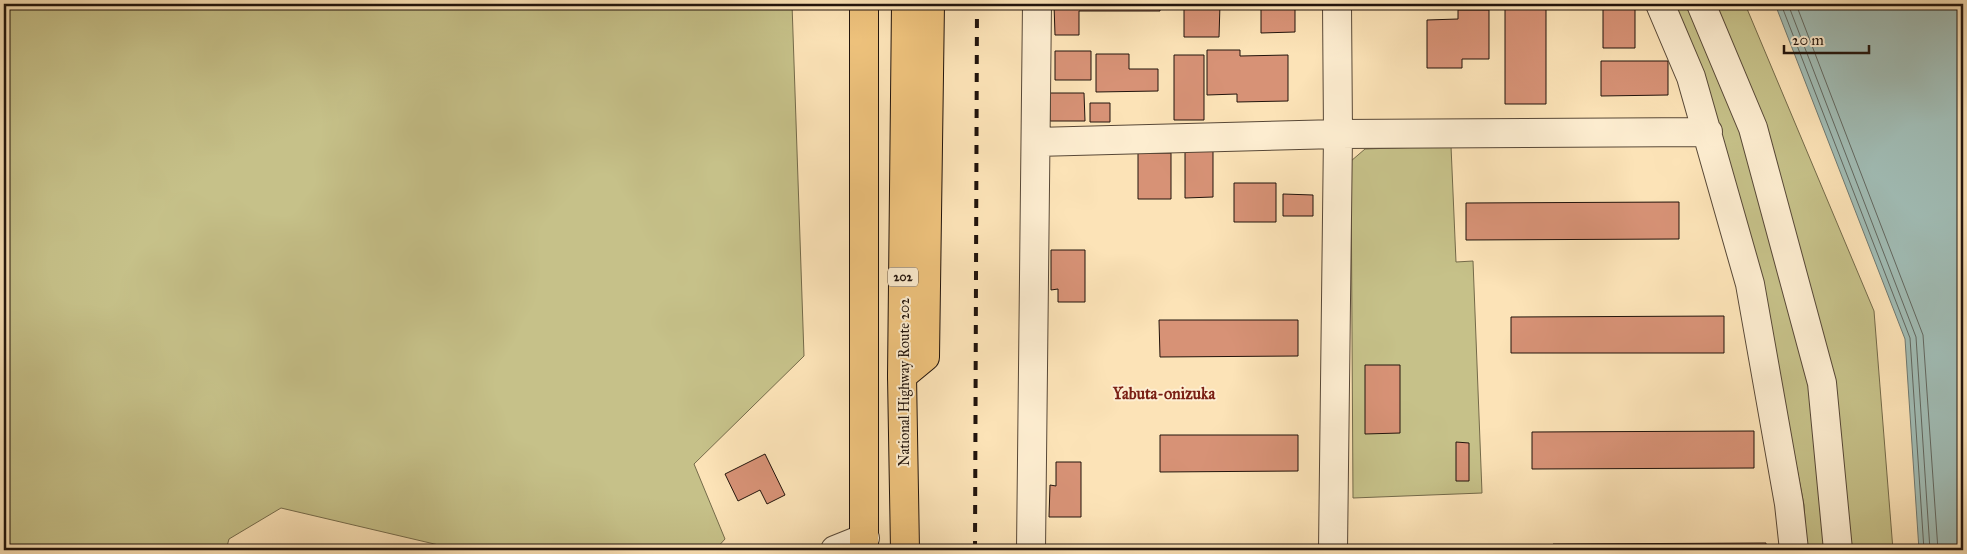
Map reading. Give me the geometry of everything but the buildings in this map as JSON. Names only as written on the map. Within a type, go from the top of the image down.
[{"type":"main road","points":[[864,4],[865,544]]},
{"type":"main road","name":"National Highway Route 202","points":[[906,4],[902,376],[906,550]]},
{"type":"main road","points":[[902,376],[925,357],[930,4]]},
{"type":"street","points":[[1031,550],[1037,4]]},
{"type":"street","points":[[1334,550],[1338,134],[1337,4]]},
{"type":"street","points":[[1660,4],[1692,77],[1750,284],[1789,504],[1794,550]]},
{"type":"street","points":[[1701,4],[1753,128],[1822,383],[1838,550]]},
{"type":"street","points":[[1036,142],[1338,134],[1708,132]]},
{"type":"street","points":[[835,550],[865,544]]},
{"type":"shaded area","points":[[4,4],[792,4],[804,356],[694,464],[725,539],[715,550],[460,550],[281,508],[229,539],[226,550],[4,550]]},
{"type":"shaded area","points":[[1669,4],[1745,4],[1874,311],[1893,550],[1807,550],[1804,505],[1761,283]]},
{"type":"shaded area","points":[[1451,146],[1456,262],[1473,261],[1482,493],[1353,498],[1351,161],[1365,149]]},
{"type":"water","points":[[1775,4],[1963,4],[1963,550],[1919,550],[1905,339]]},
{"type":"railway","points":[[975,550],[977,4]]},
{"type":"district","name":"Yabuta-onizuka","points":[[1164,393]]}]
